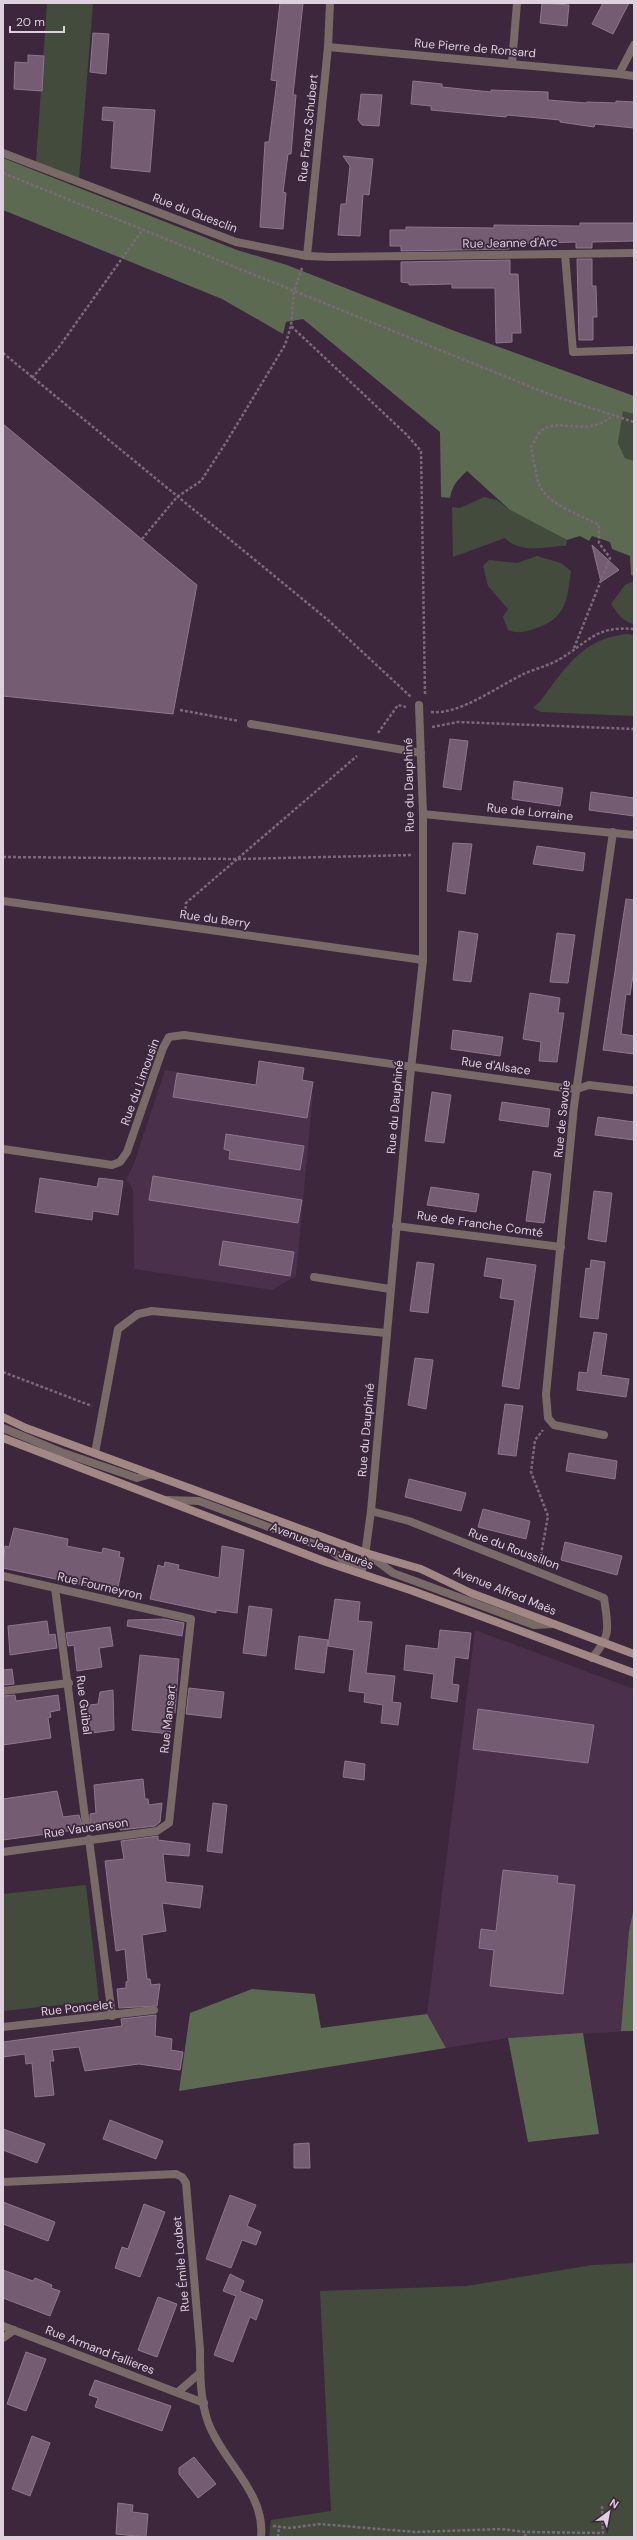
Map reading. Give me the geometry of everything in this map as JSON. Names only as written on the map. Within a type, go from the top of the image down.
[{"type":"main road","name":"Avenue Jean Jaurès","points":[[3,1417],[26,1428],[366,1553]]},
{"type":"main road","name":"Avenue Jean Jaurès","points":[[3,1438],[361,1573],[634,1673]]},
{"type":"main road","name":"Avenue Alfred Maës","points":[[366,1553],[421,1570],[471,1593],[634,1654]]},
{"type":"street","name":"Rue Franz Schubert","points":[[306,256],[328,46],[330,3]]},
{"type":"street","points":[[512,63],[517,3]]},
{"type":"street","points":[[619,74],[634,45]]},
{"type":"street","name":"Rue Pierre de Ronsard","points":[[328,46],[634,76]]},
{"type":"street","name":"Rue du Guesclin","points":[[3,152],[236,242],[306,256],[386,256]]},
{"type":"street","name":"Rue Jeanne d'Arc","points":[[386,256],[634,252]]},
{"type":"street","points":[[565,254],[573,352],[634,350]]},
{"type":"street","name":"Rue du Dauphiné","points":[[361,1573],[366,1553],[371,1511],[411,1066],[423,960],[421,708]]},
{"type":"street","points":[[251,724],[421,753]]},
{"type":"street","name":"Rue de Lorraine","points":[[423,814],[634,835]]},
{"type":"street","name":"Rue de Savoie","points":[[550,1421],[546,1409],[577,1089],[613,832]]},
{"type":"street","name":"Rue du Berry","points":[[3,901],[423,960]]},
{"type":"street","name":"Rue du Limousin","points":[[3,1149],[112,1165],[120,1162],[127,1152],[163,1048],[169,1038],[184,1035],[411,1066]]},
{"type":"street","name":"Rue d'Alsace","points":[[411,1066],[577,1089],[589,1085],[631,1090]]},
{"type":"street","name":"Rue de Franche Comté","points":[[396,1226],[561,1247]]},
{"type":"street","points":[[314,1277],[390,1289]]},
{"type":"street","points":[[95,1453],[118,1329],[138,1314],[152,1311],[386,1333]]},
{"type":"street","points":[[550,1421],[554,1425],[604,1436]]},
{"type":"street","points":[[3,1428],[61,1452],[137,1478],[152,1474]]},
{"type":"street","points":[[168,1500],[199,1501],[330,1550],[361,1573]]},
{"type":"street","name":"Rue du Roussillon","points":[[371,1511],[409,1521],[484,1552],[538,1570],[604,1598],[607,1630],[604,1643]]},
{"type":"street","points":[[366,1553],[393,1573],[534,1626],[555,1624]]},
{"type":"street","name":"Rue Fourneyron","points":[[3,1576],[191,1618]]},
{"type":"street","name":"Rue Guibal","points":[[57,1588],[86,1825]]},
{"type":"street","name":"Rue Mansart","points":[[169,1823],[191,1618]]},
{"type":"street","points":[[592,1658],[604,1643]]},
{"type":"street","points":[[3,1691],[69,1683]]},
{"type":"street","name":"Rue Vaucanson","points":[[3,1852],[89,1839],[157,1831],[169,1823]]},
{"type":"street","points":[[89,1839],[112,2016]]},
{"type":"street","name":"Rue Poncelet","points":[[3,2027],[112,2016],[154,2010]]},
{"type":"street","name":"Rue Émile Loubet","points":[[3,2182],[176,2174],[182,2177],[186,2183],[200,2348],[200,2373],[204,2403],[208,2421],[217,2442],[250,2490],[261,2516],[261,2537]]},
{"type":"street","name":"Rue Armand Fallieres","points":[[3,2326],[204,2403]]},
{"type":"street","points":[[3,2338],[14,2330]]},
{"type":"street","points":[[178,2392],[200,2373]]},
{"type":"path","points":[[3,173],[551,395],[634,422]]},
{"type":"path","points":[[32,378],[59,347],[143,229]]},
{"type":"path","points":[[142,539],[178,497],[201,481],[228,441],[285,345],[291,326],[294,292],[306,256]]},
{"type":"path","points":[[291,326],[407,435],[421,451],[421,708]]},
{"type":"path","points":[[3,353],[328,620],[421,708]]},
{"type":"path","points":[[574,648],[610,558],[599,543],[599,526],[556,502],[545,493],[539,484],[532,447],[542,431],[555,425],[586,428],[604,423],[612,416]]},
{"type":"path","points":[[184,926],[186,903],[370,745],[398,705],[421,708],[435,712],[463,706],[527,673],[561,659],[596,633],[622,628],[634,629]]},
{"type":"path","points":[[180,710],[251,724]]},
{"type":"path","points":[[420,729],[458,722],[634,729]]},
{"type":"path","points":[[3,857],[238,859],[422,855]]},
{"type":"path","points":[[3,1372],[104,1410]]},
{"type":"path","points":[[538,1570],[548,1516],[531,1472],[535,1440],[550,1421]]},
{"type":"path","points":[[262,2525],[290,2528],[319,2524],[416,2532],[500,2529],[526,2532],[602,2533],[602,2506]]},
{"type":"path","points":[[278,2537],[279,2527]]},
{"type":"path","points":[[525,2537],[526,2532]]},
{"type":"shaded area","points":[[165,1070],[313,1094],[296,1276],[272,1290],[134,1269],[133,1190],[126,1179],[133,1166]]},
{"type":"shaded area","points":[[475,1630],[634,1689],[634,2031],[508,2038],[446,2048],[427,2014]]},
{"type":"green space","points":[[47,3],[93,3],[79,179],[36,162]]},
{"type":"green space","points":[[3,158],[237,250],[287,265],[452,330],[634,396],[634,414],[623,411],[618,443],[625,458],[634,461],[634,576],[631,575],[630,556],[612,549],[610,542],[592,536],[589,541],[580,536],[567,540],[510,510],[467,471],[456,483],[450,498],[441,497],[440,432],[303,319],[286,322],[283,334],[222,299],[3,210]]},
{"type":"green space","points":[[623,410],[634,414],[634,461],[625,458],[618,443]]},
{"type":"green space","points":[[484,497],[497,500],[510,510],[567,540],[566,546],[526,548],[512,543],[505,538],[453,557],[452,507],[460,508]]},
{"type":"green space","points":[[537,556],[561,563],[571,571],[568,591],[563,608],[553,620],[545,625],[521,632],[508,630],[503,617],[508,609],[488,586],[483,566],[489,560],[517,563]]},
{"type":"green space","points":[[634,581],[634,624],[623,619],[611,604],[625,585]]},
{"type":"green space","points":[[627,634],[634,635],[634,716],[541,712],[533,708],[541,700],[560,674],[584,650],[603,639]]},
{"type":"green space","points":[[86,1885],[99,2001],[3,2011],[3,1894]]},
{"type":"green space","points":[[634,1908],[634,2031],[621,2031],[629,1931]]},
{"type":"green space","points":[[252,1989],[315,1994],[321,2028],[427,2014],[446,2048],[179,2091],[190,2013]]},
{"type":"green space","points":[[583,2033],[599,2134],[528,2142],[508,2038]]},
{"type":"green space","points":[[634,2263],[634,2537],[269,2537],[271,2520],[331,2511],[320,2291],[466,2286],[592,2265]]},
{"type":"building","points":[[280,3],[303,3],[293,95],[296,95],[291,154],[288,154],[283,192],[286,193],[283,229],[260,227],[265,142],[269,142],[277,81],[271,80]]},
{"type":"building","points":[[542,3],[569,5],[567,26],[540,23]]},
{"type":"building","points":[[603,3],[629,3],[613,34],[592,24]]},
{"type":"building","points":[[93,33],[109,34],[106,74],[90,72]]},
{"type":"building","points":[[28,55],[44,56],[42,91],[14,89],[15,62],[28,63]]},
{"type":"building","points":[[413,81],[442,84],[442,87],[491,92],[491,90],[548,92],[548,100],[586,103],[616,103],[616,101],[634,102],[634,128],[595,124],[594,127],[560,122],[560,120],[431,110],[431,106],[411,104]]},
{"type":"building","points":[[361,94],[382,95],[379,126],[362,125],[358,120]]},
{"type":"building","points":[[103,107],[155,110],[150,172],[111,168],[114,121],[102,120]]},
{"type":"building","points":[[343,156],[373,159],[369,195],[363,194],[360,236],[338,235],[341,204],[346,204],[350,166]]},
{"type":"building","points":[[580,223],[634,223],[634,241],[592,242],[592,248],[576,248],[576,242],[509,244],[509,249],[401,251],[401,246],[390,246],[390,230],[406,230],[406,227],[494,228],[494,225],[580,226]]},
{"type":"building","points":[[577,259],[592,259],[592,286],[596,286],[597,317],[593,317],[593,340],[579,340]]},
{"type":"building","points":[[510,260],[510,274],[518,274],[521,333],[512,333],[512,342],[496,343],[495,288],[452,288],[452,284],[409,285],[409,283],[401,282],[401,262]]},
{"type":"building","points":[[3,424],[197,585],[173,714],[3,696]]},
{"type":"building","points":[[592,545],[619,570],[601,582]]},
{"type":"building","points":[[450,739],[468,741],[461,790],[443,787]]},
{"type":"building","points":[[514,781],[563,788],[560,806],[512,799]]},
{"type":"building","points":[[591,792],[634,798],[634,816],[589,810]]},
{"type":"building","points":[[453,843],[472,844],[465,894],[447,891]]},
{"type":"building","points":[[537,846],[585,853],[583,871],[533,864]]},
{"type":"building","points":[[626,899],[634,900],[634,969],[630,995],[626,994],[621,1034],[634,1036],[634,1054],[603,1050]]},
{"type":"building","points":[[459,931],[478,934],[471,982],[453,980]]},
{"type":"building","points":[[557,933],[575,935],[568,983],[550,982]]},
{"type":"building","points":[[530,993],[560,998],[558,1013],[564,1013],[557,1062],[539,1061],[541,1042],[523,1039]]},
{"type":"building","points":[[453,1030],[503,1037],[500,1056],[451,1049]]},
{"type":"building","points":[[259,1061],[304,1068],[302,1080],[313,1082],[307,1118],[173,1097],[177,1073],[256,1085]]},
{"type":"building","points":[[432,1092],[451,1095],[444,1143],[425,1141]]},
{"type":"building","points":[[502,1102],[550,1109],[548,1127],[499,1120]]},
{"type":"building","points":[[598,1117],[634,1122],[634,1140],[595,1135]]},
{"type":"building","points":[[226,1134],[304,1146],[300,1170],[229,1159],[230,1151],[224,1149]]},
{"type":"building","points":[[533,1171],[551,1174],[544,1223],[526,1221]]},
{"type":"building","points":[[153,1176],[302,1200],[298,1223],[149,1200]]},
{"type":"building","points":[[40,1178],[97,1187],[99,1178],[123,1181],[118,1215],[93,1211],[92,1220],[35,1212]]},
{"type":"building","points":[[431,1187],[479,1194],[476,1212],[427,1205]]},
{"type":"building","points":[[594,1191],[612,1193],[606,1242],[588,1239]]},
{"type":"building","points":[[223,1241],[294,1252],[290,1276],[219,1265]]},
{"type":"building","points":[[487,1258],[536,1265],[519,1389],[502,1386],[515,1300],[500,1298],[503,1279],[484,1276]]},
{"type":"building","points":[[591,1260],[605,1262],[598,1319],[580,1317],[586,1268],[590,1269]]},
{"type":"building","points":[[417,1262],[434,1264],[428,1313],[410,1311]]},
{"type":"building","points":[[594,1332],[607,1334],[601,1375],[629,1379],[626,1397],[577,1390],[579,1372],[587,1373]]},
{"type":"building","points":[[415,1358],[433,1360],[426,1409],[408,1405]]},
{"type":"building","points":[[505,1404],[523,1406],[516,1456],[498,1454]]},
{"type":"building","points":[[569,1453],[617,1461],[615,1479],[566,1471]]},
{"type":"building","points":[[409,1479],[466,1493],[461,1511],[405,1497]]},
{"type":"building","points":[[483,1509],[530,1521],[526,1539],[478,1527]]},
{"type":"building","points":[[14,1528],[68,1539],[67,1546],[102,1553],[103,1548],[120,1552],[119,1557],[124,1558],[117,1592],[3,1568],[5,1546],[9,1547]]},
{"type":"building","points":[[565,1542],[622,1556],[617,1575],[561,1560]]},
{"type":"building","points":[[222,1546],[244,1550],[237,1613],[216,1610],[216,1613],[150,1599],[158,1565],[164,1567],[165,1562],[179,1565],[178,1569],[219,1578]]},
{"type":"building","points":[[335,1599],[360,1602],[358,1621],[372,1622],[366,1673],[395,1676],[392,1702],[401,1703],[398,1725],[381,1723],[383,1705],[364,1702],[365,1693],[349,1691],[354,1650],[328,1646]]},
{"type":"building","points":[[249,1606],[272,1609],[266,1656],[243,1653]]},
{"type":"building","points":[[164,1619],[184,1623],[182,1636],[127,1626],[128,1620]]},
{"type":"building","points":[[47,1621],[49,1635],[55,1634],[57,1648],[10,1655],[8,1626]]},
{"type":"building","points":[[110,1627],[113,1646],[99,1648],[102,1667],[77,1671],[74,1645],[68,1646],[66,1633]]},
{"type":"building","points":[[440,1630],[471,1633],[468,1659],[455,1657],[452,1684],[459,1685],[457,1702],[431,1698],[434,1674],[404,1670],[406,1645],[438,1649]]},
{"type":"building","points":[[299,1636],[328,1640],[324,1673],[295,1669]]},
{"type":"building","points":[[140,1655],[179,1659],[175,1713],[173,1712],[170,1734],[132,1730]]},
{"type":"building","points":[[12,1669],[14,1684],[3,1685],[3,1670]]},
{"type":"building","points":[[189,1688],[224,1692],[221,1718],[186,1714]]},
{"type":"building","points":[[113,1690],[114,1730],[85,1734],[82,1706],[98,1704],[100,1692]]},
{"type":"building","points":[[15,1695],[16,1701],[58,1695],[60,1710],[50,1712],[51,1717],[48,1718],[51,1738],[3,1745],[3,1696]]},
{"type":"building","points":[[478,1709],[594,1725],[588,1763],[473,1749]]},
{"type":"building","points":[[345,1761],[365,1764],[364,1780],[343,1777]]},
{"type":"building","points":[[143,1779],[145,1799],[148,1799],[149,1805],[162,1803],[160,1822],[155,1826],[120,1830],[119,1826],[90,1828],[90,1814],[96,1813],[94,1785]]},
{"type":"building","points":[[57,1791],[63,1817],[79,1815],[83,1829],[3,1840],[3,1799]]},
{"type":"building","points":[[213,1803],[227,1805],[222,1853],[207,1851]]},
{"type":"building","points":[[158,1836],[158,1840],[190,1844],[189,1856],[163,1854],[166,1882],[203,1886],[200,1908],[162,1903],[166,1931],[142,1935],[147,1979],[150,1979],[151,1985],[160,1984],[157,2006],[119,2008],[117,1989],[126,1988],[126,1982],[128,1981],[125,1949],[116,1951],[105,1861],[124,1859],[121,1841]]},
{"type":"building","points":[[503,1870],[558,1876],[557,1883],[575,1885],[563,1994],[490,1986],[494,1950],[479,1948],[481,1929],[496,1931]]},
{"type":"building","points":[[156,2015],[155,2036],[172,2039],[171,2050],[183,2052],[180,2070],[139,2064],[85,2071],[79,2047],[52,2050],[54,2061],[50,2061],[54,2095],[35,2097],[32,2063],[26,2064],[25,2054],[3,2057],[3,2042],[122,2026],[121,2019]]},
{"type":"building","points":[[110,2120],[163,2141],[156,2159],[103,2139]]},
{"type":"building","points":[[3,2129],[45,2144],[37,2163],[3,2150]]},
{"type":"building","points":[[309,2143],[310,2168],[294,2168],[294,2144]]},
{"type":"building","points":[[230,2195],[256,2205],[247,2226],[261,2232],[256,2245],[242,2240],[231,2268],[206,2259]]},
{"type":"building","points":[[3,2202],[55,2222],[48,2241],[3,2224]]},
{"type":"building","points":[[144,2204],[165,2212],[140,2277],[115,2268],[122,2247],[128,2249]]},
{"type":"building","points":[[3,2270],[33,2281],[35,2278],[52,2285],[51,2288],[60,2291],[50,2316],[3,2298]]},
{"type":"building","points":[[230,2274],[244,2281],[240,2291],[263,2300],[256,2320],[250,2317],[233,2362],[214,2355],[236,2296],[223,2291]]},
{"type":"building","points":[[158,2297],[177,2304],[157,2357],[138,2350]]},
{"type":"building","points":[[26,2352],[46,2359],[26,2411],[7,2404]]},
{"type":"building","points":[[95,2380],[171,2406],[162,2431],[95,2407],[98,2398],[89,2395]]},
{"type":"building","points":[[32,2436],[50,2443],[30,2496],[12,2489]]},
{"type":"building","points":[[194,2457],[216,2484],[198,2498],[179,2474],[179,2468]]},
{"type":"building","points":[[118,2503],[133,2505],[132,2512],[148,2514],[146,2537],[116,2534]]}]
